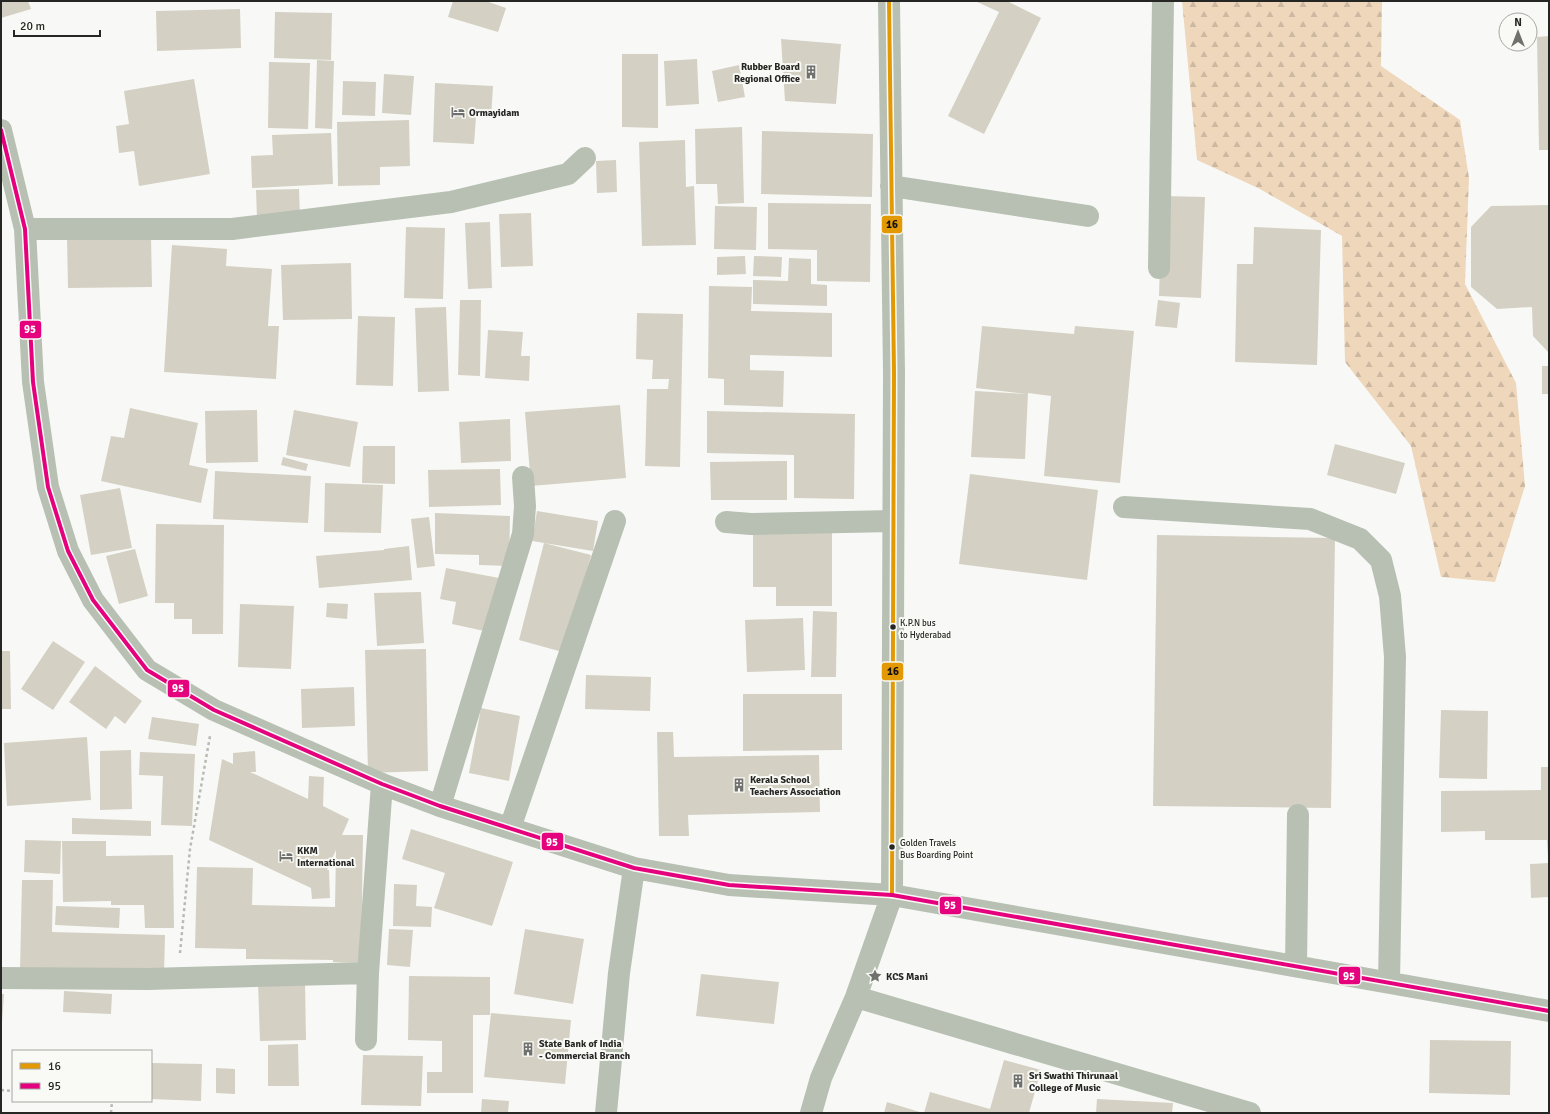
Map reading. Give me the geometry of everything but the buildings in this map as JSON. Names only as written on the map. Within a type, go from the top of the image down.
[{"type":"street","points":[[811,1113],[821,1078],[856,997],[892,895],[894,373],[889,1]]},
{"type":"street","points":[[1159,268],[1163,1]]},
{"type":"street","points":[[1,130],[25,229],[33,382],[48,487],[68,552],[93,600],[146,670],[214,710],[382,784],[440,806],[634,868],[729,885],[892,895],[1549,1011]]},
{"type":"street","points":[[25,229],[232,229],[451,202],[568,174],[585,158]]},
{"type":"street","points":[[891,186],[1088,216]]},
{"type":"street","points":[[440,806],[523,534],[525,506],[523,477]]},
{"type":"street","points":[[1124,507],[1310,519],[1360,539],[1381,560],[1390,596],[1396,657],[1389,982]]},
{"type":"street","points":[[510,828],[615,521]]},
{"type":"street","points":[[726,522],[751,524],[893,521]]},
{"type":"street","points":[[366,1040],[368,973],[382,784]]},
{"type":"street","points":[[1296,966],[1298,815]]},
{"type":"street","points":[[606,1113],[619,973],[634,868]]},
{"type":"street","points":[[1,978],[177,978],[368,973]]},
{"type":"street","points":[[856,997],[1250,1113]]},
{"type":"path","points":[[177,978],[190,849],[214,710]]},
{"type":"path","points":[[1,1090],[12,1090]]},
{"type":"path","points":[[111,1113],[112,1102]]},
{"type":"green space","points":[[1182,1],[1382,1],[1381,66],[1460,120],[1469,178],[1465,284],[1516,383],[1525,486],[1495,582],[1441,577],[1411,446],[1345,362],[1342,236],[1258,188],[1197,160]]},
{"type":"transit line","name":"16","points":[[889,1],[894,373],[892,895]]},
{"type":"transit line","name":"95","points":[[1,130],[25,229],[33,382],[48,487],[68,551],[93,600],[147,670],[214,710],[382,784],[440,806],[634,868],[729,885],[892,895],[1549,1011]]},
{"type":"place","name":"Rubber Board Regional Office","points":[[811,72]]},
{"type":"place","name":"Ormayidam","points":[[458,112]]},
{"type":"place","name":"K.P.N bus to Hyderabad","points":[[893,627]]},
{"type":"place","name":"Kerala School Teachers Association","points":[[739,785]]},
{"type":"place","name":"Golden Travels Bus Boarding Point","points":[[892,847]]},
{"type":"place","name":"KKM International","points":[[286,856]]},
{"type":"place","name":"KCS Mani","points":[[875,976]]},
{"type":"place","name":"State Bank of India - Commercial Branch","points":[[528,1049]]},
{"type":"place","name":"Sri Swathi Thirunaal College of Music","points":[[1018,1081]]}]
